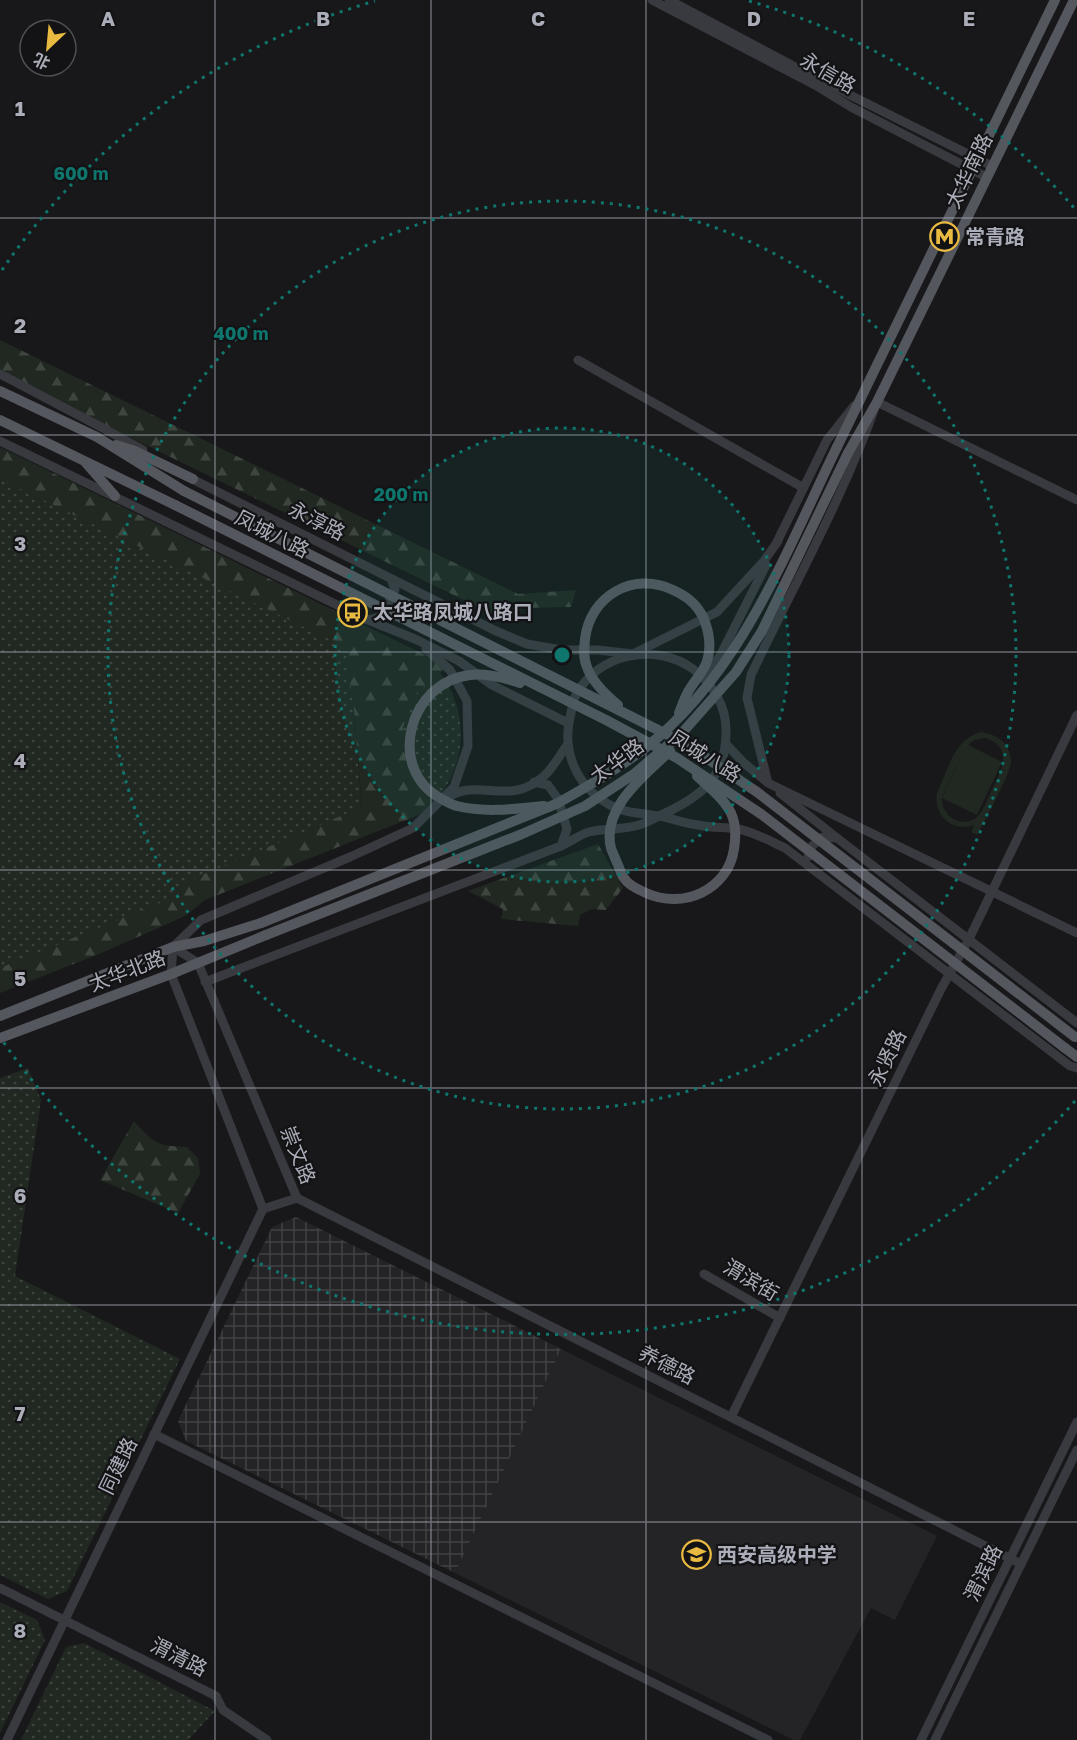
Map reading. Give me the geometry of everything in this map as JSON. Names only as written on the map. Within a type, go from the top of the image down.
[{"type":"main road","name":"太华南路","points":[[837,447],[1055,0]]},
{"type":"main road","name":"太华南路","points":[[848,453],[878,402],[1074,0]]},
{"type":"main road","points":[[0,391],[193,479]]},
{"type":"main road","points":[[0,420],[84,461],[114,496]]},
{"type":"main road","name":"凤城八路","points":[[97,437],[184,491],[699,753],[756,792],[1076,1038]]},
{"type":"main road","name":"太华路","points":[[261,923],[556,804],[610,773],[645,748],[675,721],[711,682],[743,636],[837,447]]},
{"type":"main road","name":"太华路","points":[[266,935],[585,806],[634,774],[682,733],[736,672],[762,632],[848,453]]},
{"type":"main road","name":"凤城八路","points":[[84,461],[544,689],[677,758],[771,821],[1077,1057]]},
{"type":"main road","points":[[638,720],[609,698],[595,682],[586,666],[584,651],[586,631],[598,606],[614,591],[638,583],[663,585],[682,594],[698,606],[710,632],[707,662],[688,692],[675,721]]},
{"type":"main road","points":[[544,689],[499,677],[471,675],[447,681],[420,706],[411,728],[412,762],[419,778],[431,793],[455,806],[497,811],[556,804]]},
{"type":"main road","points":[[677,758],[714,792],[731,813],[736,835],[733,857],[725,874],[714,886],[700,894],[683,898],[656,897],[639,890],[624,879],[611,847],[612,822],[625,797],[688,734],[700,714]]},
{"type":"main road","name":"太华北路","points":[[0,1016],[173,947],[204,941],[261,923]]},
{"type":"main road","name":"太华北路","points":[[0,1038],[171,974],[266,935]]},
{"type":"street","name":"永信路","points":[[652,0],[986,177]]},
{"type":"street","name":"永信路","points":[[669,0],[814,77],[992,166]]},
{"type":"street","points":[[578,360],[802,487]]},
{"type":"street","name":"永淳路","points":[[0,374],[193,479],[496,631],[527,644],[562,650],[598,650],[633,654]]},
{"type":"street","points":[[704,677],[720,656],[827,440],[864,395]]},
{"type":"street","points":[[1077,500],[878,402],[864,441],[751,675],[747,698],[768,783],[1077,933]]},
{"type":"street","points":[[0,441],[368,620],[416,639],[459,661],[492,685],[568,723]]},
{"type":"street","points":[[778,541],[764,561],[717,612],[633,654],[610,662],[590,676],[575,696],[566,732],[574,770],[589,790],[610,805],[634,813],[659,816],[699,826],[740,829],[784,848],[1070,1066],[1077,1068]]},
{"type":"street","points":[[368,620],[381,617],[395,590],[391,579]]},
{"type":"street","points":[[263,1209],[171,974],[173,947],[201,920],[413,828],[454,787],[468,746],[467,701],[450,670],[416,639]]},
{"type":"street","points":[[205,982],[561,846],[589,832],[638,825],[684,805],[704,790],[719,769],[727,745],[726,720],[718,697],[704,677],[683,662],[659,654],[633,654]]},
{"type":"street","name":"永贤路","points":[[731,1417],[936,999],[969,939],[1077,715]]},
{"type":"street","points":[[432,809],[453,794],[474,788],[495,792],[519,791],[544,776],[567,745]]},
{"type":"street","name":"凤城八路","points":[[727,745],[744,763],[837,838],[1077,1023]]},
{"type":"street","points":[[534,782],[548,785],[558,799],[567,829],[561,846]]},
{"type":"street","points":[[806,863],[812,846],[823,837],[837,838]]},
{"type":"street","points":[[173,947],[198,963]]},
{"type":"street","name":"崇文路","points":[[198,963],[297,1198],[263,1209]]},
{"type":"street","name":"养德路","points":[[297,1198],[1021,1564]]},
{"type":"street","name":"同建路","points":[[7,1740],[263,1209]]},
{"type":"street","name":"渭滨街","points":[[704,1274],[780,1318]]},
{"type":"street","name":"渭滨路","points":[[921,1740],[1077,1422]]},
{"type":"street","points":[[154,1434],[768,1740]]},
{"type":"street","points":[[1064,1450],[1076,1454]]},
{"type":"street","name":"渭滨路","points":[[935,1740],[1076,1454]]},
{"type":"street","name":"渭清路","points":[[0,1588],[216,1696],[223,1710],[267,1740]]},
{"type":"shaded area","points":[[296,1217],[561,1349],[455,1573],[186,1441],[178,1421],[272,1227]]},
{"type":"shaded area","name":"西安高级中学","points":[[561,1349],[937,1536],[895,1620],[871,1608],[800,1740],[794,1740],[455,1573]]},
{"type":"green space","points":[[0,340],[518,594],[576,590],[571,607],[523,608],[505,620],[0,374]]},
{"type":"green space","points":[[0,447],[448,666],[416,694],[403,727],[411,771],[438,799],[426,812],[205,900],[185,916],[104,952],[0,993],[0,968],[162,902],[195,878],[362,807],[354,710],[345,647],[0,479]]},
{"type":"green space","points":[[0,476],[349,648],[362,812],[166,905],[0,969]]},
{"type":"green space","points":[[384,635],[417,653],[435,667],[454,698],[459,716],[461,734],[459,753],[446,787],[434,801],[407,819],[382,637]]},
{"type":"green space","points":[[981,732],[998,738],[1009,750],[1011,762],[1002,786],[977,835],[971,832],[974,825],[958,826],[946,820],[941,815],[937,801],[937,793],[953,756],[972,735]],"holes":[[[985,738],[995,742],[1000,748],[1003,761],[982,812],[971,821],[953,819],[945,810],[942,798],[977,815],[1002,762],[968,745],[974,740]]]},
{"type":"green space","points":[[598,844],[623,888],[606,910],[592,909],[580,915],[578,926],[501,919],[503,909],[468,891]]},
{"type":"green space","points":[[28,1068],[41,1100],[15,1276],[180,1359],[67,1591],[48,1599],[0,1575],[0,1078]]},
{"type":"green space","points":[[134,1121],[156,1142],[168,1146],[187,1147],[198,1158],[200,1174],[178,1213],[100,1180]]},
{"type":"green space","points":[[0,1602],[37,1620],[45,1640],[0,1733]]},
{"type":"green space","points":[[84,1643],[215,1711],[188,1740],[21,1740],[66,1647]]},
{"type":"place","name":"常青路","points":[[944,237]]},
{"type":"place","name":"太华路凤城八路口","points":[[352,612]]},
{"type":"place","name":"西安高级中学","points":[[696,1555]]}]
